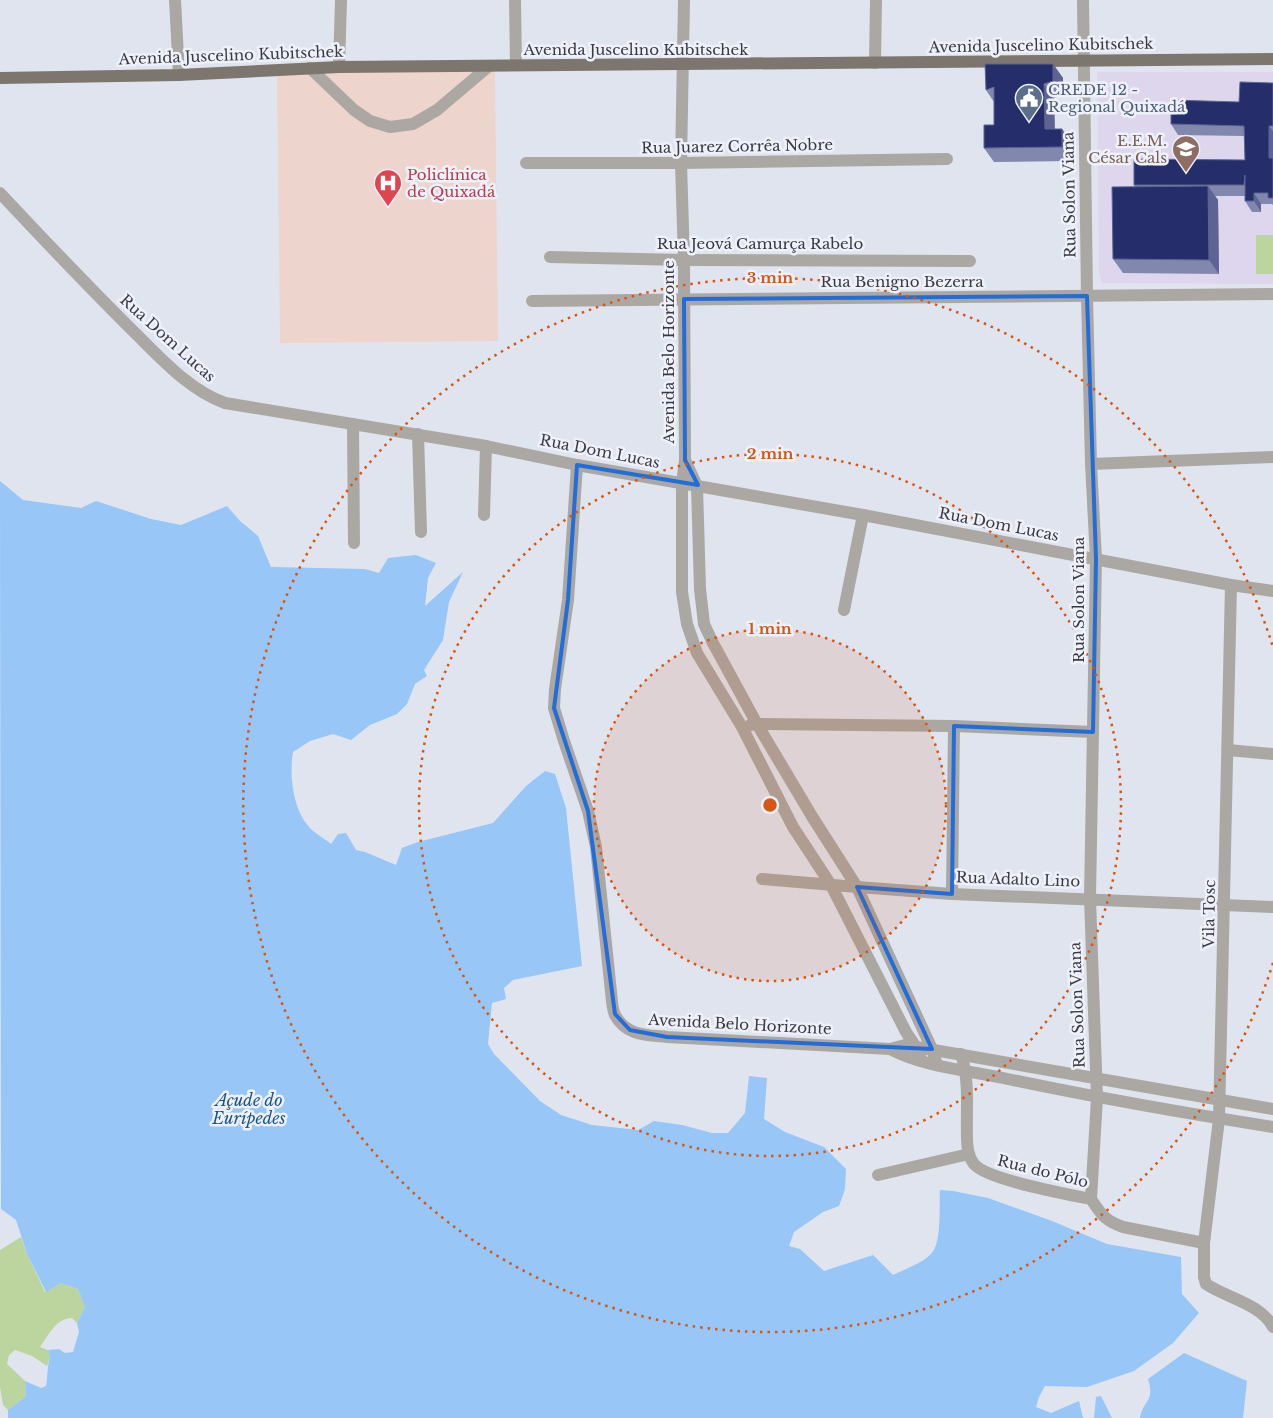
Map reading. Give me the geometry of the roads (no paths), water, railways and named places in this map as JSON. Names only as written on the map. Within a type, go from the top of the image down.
[{"type":"main road","name":"Avenida Juscelino Kubitschek","points":[[0,78],[179,74],[340,67],[875,64],[1273,59]]},
{"type":"street","points":[[175,0],[179,74]]},
{"type":"street","points":[[340,67],[341,0]]},
{"type":"street","points":[[515,0],[516,66]]},
{"type":"street","name":"Avenida Belo Horizonte","points":[[684,0],[681,163],[684,260],[685,460],[682,483],[682,592],[687,624],[697,653],[742,727],[793,827],[831,885],[922,1061]]},
{"type":"street","points":[[875,64],[876,0]]},
{"type":"street","name":"Rua Solon Viana","points":[[1083,0],[1087,296],[1091,464],[1096,558],[1090,898],[1097,1098],[1091,1199]]},
{"type":"street","points":[[310,68],[354,110],[370,121],[390,126],[413,124],[437,110],[489,66]]},
{"type":"street","name":"Rua Juarez Corrêa Nobre","points":[[526,163],[947,159]]},
{"type":"street","name":"Rua Dom Lucas","points":[[0,193],[70,268],[153,350],[195,387],[210,397],[225,403],[486,446],[577,465],[863,515],[1232,585],[1273,591]]},
{"type":"street","name":"Rua Jeová Camurça Rabelo","points":[[550,257],[684,260],[970,261]]},
{"type":"street","name":"Rua Benigno Bezerra","points":[[532,301],[1273,294]]},
{"type":"street","points":[[353,424],[354,543]]},
{"type":"street","points":[[418,434],[421,532]]},
{"type":"street","points":[[484,515],[486,446]]},
{"type":"street","points":[[1091,464],[1273,457]]},
{"type":"street","name":"Avenida Belo Horizonte","points":[[685,460],[698,486],[700,589],[704,624],[757,724],[857,887],[932,1049],[937,1065]]},
{"type":"street","name":"Avenida Belo Horizonte","points":[[577,465],[568,600],[554,708],[588,811],[596,846],[615,1014],[622,1024],[639,1034],[667,1038],[890,1048],[906,1045],[1273,1109]]},
{"type":"street","points":[[844,610],[863,515]]},
{"type":"street","name":"Vila Tosc","points":[[1204,1243],[1220,1100],[1232,585]]},
{"type":"street","points":[[687,624],[704,624]]},
{"type":"street","points":[[742,727],[757,724],[954,726],[1093,732]]},
{"type":"street","points":[[952,894],[954,726]]},
{"type":"street","points":[[1228,750],[1273,754]]},
{"type":"street","points":[[793,827],[813,818]]},
{"type":"street","name":"Rua Adalto Lino","points":[[762,879],[952,894],[1090,898],[1273,907]]},
{"type":"street","points":[[890,1048],[903,1056],[937,1065],[1097,1098],[1273,1127]]},
{"type":"street","points":[[878,1175],[969,1154],[967,1140],[968,1091],[966,1070],[961,1054]]},
{"type":"street","name":"Rua do Pólo","points":[[969,1154],[973,1163],[990,1175],[1091,1199],[1103,1218],[1112,1223],[1137,1230],[1204,1243]]},
{"type":"street","points":[[1204,1243],[1204,1277],[1206,1284],[1258,1312],[1269,1320],[1273,1327]]},
{"type":"water","name":"Açude do Eurípedes","points":[[0,481],[23,500],[81,508],[96,501],[151,519],[181,525],[227,506],[240,521],[258,536],[271,567],[365,569],[379,573],[388,558],[416,555],[436,563],[428,578],[425,606],[463,572],[449,602],[443,640],[424,670],[427,676],[415,684],[407,704],[397,714],[370,725],[351,740],[333,734],[310,741],[293,752],[292,782],[299,811],[309,827],[317,834],[331,844],[338,834],[346,833],[356,850],[396,865],[402,848],[418,842],[493,823],[526,786],[545,771],[555,774],[566,808],[582,966],[513,980],[504,988],[506,999],[492,1003],[488,1044],[494,1054],[540,1101],[561,1115],[592,1125],[638,1130],[654,1121],[682,1125],[712,1133],[728,1133],[745,1113],[749,1076],[767,1078],[764,1119],[785,1132],[824,1147],[846,1169],[845,1189],[839,1206],[823,1212],[794,1232],[789,1246],[800,1249],[824,1271],[873,1255],[893,1275],[923,1261],[935,1249],[937,1242],[940,1190],[953,1191],[988,1198],[1052,1221],[1107,1244],[1181,1257],[1182,1294],[1199,1313],[1173,1343],[1134,1371],[1087,1387],[1045,1386],[1036,1407],[1051,1413],[1079,1401],[1083,1418],[8,1418],[8,1410],[26,1396],[25,1381],[41,1388],[46,1386],[50,1357],[48,1350],[59,1349],[65,1353],[73,1352],[79,1332],[77,1323],[85,1307],[78,1289],[61,1283],[46,1292],[27,1254],[16,1220],[1,1209]]},
{"type":"water","points":[[1184,1353],[1247,1381],[1243,1418],[1140,1418],[1150,1397],[1148,1379]]},
{"type":"water","points":[[1101,1396],[1112,1418],[1094,1418],[1096,1397]]},
{"type":"place","name":"CREDE 12 - Regional Quixadá","points":[[1029,122]]},
{"type":"place","name":"E.E.M. César Cals","points":[[1186,173]]},
{"type":"place","name":"Policlínica de Quixadá","points":[[388,207]]}]
